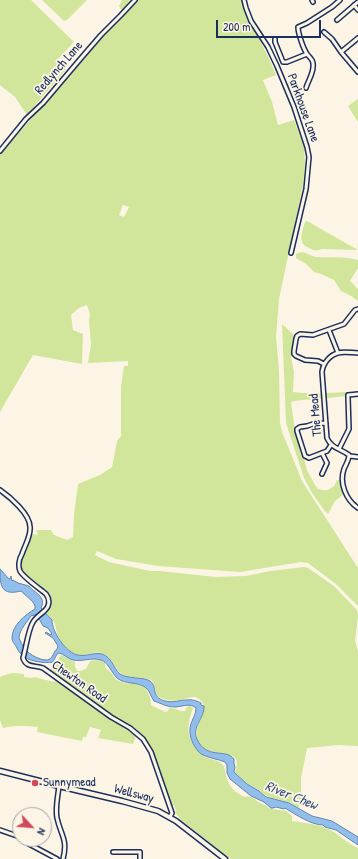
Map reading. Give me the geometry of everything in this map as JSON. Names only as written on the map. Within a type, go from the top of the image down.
[{"type":"main road","name":"Wellsway","points":[[0,771],[158,811],[176,821],[224,859]]},
{"type":"street","name":"Redlynch Lane","points":[[0,151],[26,119],[43,102],[101,35],[135,0]]},
{"type":"street","name":"Parkhouse Lane","points":[[244,0],[251,21],[268,47],[294,107],[309,157],[306,189],[291,253]]},
{"type":"street","points":[[306,88],[313,67],[313,62],[311,57],[307,54],[298,27],[307,23],[340,0]]},
{"type":"street","points":[[336,20],[358,2]]},
{"type":"street","points":[[354,5],[358,10]]},
{"type":"street","points":[[324,32],[332,39],[358,72]]},
{"type":"street","points":[[341,52],[358,38]]},
{"type":"street","points":[[275,39],[283,62],[287,62],[307,54]]},
{"type":"street","points":[[358,309],[355,310],[344,324],[313,335],[300,334],[297,336],[294,354],[296,356],[308,360],[318,361],[324,364],[327,360],[338,353],[358,353]]},
{"type":"street","points":[[329,330],[338,353]]},
{"type":"street","name":"The Mead","points":[[324,364],[322,372],[327,438],[331,445],[349,453],[350,456]]},
{"type":"street","points":[[339,449],[349,429],[348,395],[358,394]]},
{"type":"street","points":[[326,424],[314,424],[300,427],[297,431],[305,456],[309,458],[327,451],[331,445]]},
{"type":"street","points":[[322,453],[327,463],[322,474]]},
{"type":"street","points":[[358,457],[350,456],[343,474],[344,489],[350,501],[358,508]]},
{"type":"street","name":"Chewton Road","points":[[0,490],[17,504],[30,524],[30,534],[21,556],[19,568],[23,575],[48,596],[49,603],[48,607],[33,622],[30,628],[23,658],[24,662],[43,668],[111,717],[130,728],[143,739],[150,752],[163,787],[172,813],[170,817]]},
{"type":"street","points":[[59,786],[56,813],[64,838],[65,846],[63,859]]},
{"type":"street","points":[[0,830],[12,834]]},
{"type":"street","points":[[34,847],[58,859]]},
{"type":"street","points":[[113,852],[140,852],[140,859]]},
{"type":"green space","points":[[0,0],[31,0],[74,42],[57,60],[66,69],[27,115],[15,97],[0,85]]},
{"type":"green space","points":[[42,0],[87,0],[68,19],[64,21]]},
{"type":"green space","points":[[122,0],[130,0],[122,11],[119,6]]},
{"type":"green space","points":[[137,0],[242,0],[249,19],[276,75],[263,80],[272,102],[278,125],[294,120],[304,146],[305,165],[303,185],[279,299],[276,337],[279,371],[280,423],[282,432],[302,481],[358,568],[358,606],[336,584],[308,563],[301,562],[240,572],[158,566],[116,559],[97,551],[95,555],[109,562],[150,571],[216,577],[246,576],[270,571],[304,567],[308,568],[334,586],[357,610],[358,616],[355,641],[358,651],[358,746],[339,745],[307,748],[301,778],[301,800],[299,808],[291,803],[269,797],[248,784],[235,772],[237,764],[236,759],[232,756],[209,751],[204,748],[198,741],[196,734],[204,709],[203,704],[199,699],[193,697],[174,701],[166,700],[158,696],[152,681],[146,678],[122,674],[104,654],[95,653],[80,655],[73,653],[67,648],[58,636],[54,622],[46,612],[50,608],[52,601],[51,598],[27,577],[22,568],[21,559],[23,552],[32,534],[38,535],[36,530],[51,530],[54,535],[67,540],[73,537],[78,484],[100,475],[112,467],[117,441],[121,436],[121,386],[124,366],[128,366],[128,361],[88,363],[91,345],[89,321],[90,314],[87,305],[79,308],[71,315],[73,330],[83,334],[82,364],[33,355],[0,412],[0,155],[102,36]],"holes":[[[123,205],[129,207],[124,217],[119,215]]]},
{"type":"green space","points":[[358,99],[358,122],[348,106]]},
{"type":"green space","points":[[307,221],[358,250],[316,250],[305,246],[301,237],[305,222]]},
{"type":"green space","points":[[302,252],[316,257],[358,260],[358,268],[350,281],[358,289],[358,301],[341,291],[334,280],[314,272],[306,264],[296,258],[296,254]]},
{"type":"green space","points":[[282,324],[295,336],[291,357],[294,372],[293,392],[309,394],[346,392],[346,396],[291,402],[295,431],[301,454],[315,485],[318,489],[328,490],[334,486],[337,480],[340,480],[343,495],[335,501],[328,514],[312,493],[304,478],[286,423]]},
{"type":"green space","points":[[61,655],[75,662],[77,671],[86,669],[90,661],[99,660],[105,662],[105,667],[116,680],[123,683],[140,685],[148,692],[151,705],[165,712],[168,711],[169,708],[185,711],[187,707],[190,706],[193,708],[188,728],[190,738],[202,755],[222,764],[228,783],[235,791],[245,797],[248,796],[255,799],[269,808],[286,811],[292,816],[292,821],[317,825],[332,831],[358,848],[358,859],[231,859],[181,820],[175,812],[174,805],[172,805],[156,760],[144,738],[133,728],[108,713],[50,670]]},
{"type":"green space","points":[[12,673],[24,674],[24,677],[34,677],[54,682],[55,680],[136,736],[133,744],[98,738],[101,730],[90,727],[86,737],[83,737],[82,741],[37,732],[38,727],[16,726],[3,728],[0,720],[0,677]]},
{"type":"water","name":"River Chew","points":[[0,569],[9,579],[11,576],[12,581],[13,580],[29,586],[39,595],[42,600],[41,608],[52,620],[54,630],[60,641],[69,650],[78,655],[105,655],[123,676],[150,681],[154,686],[157,697],[160,699],[168,702],[191,700],[201,703],[201,705],[204,706],[204,710],[197,726],[196,735],[197,739],[205,749],[211,752],[226,754],[234,759],[234,772],[247,784],[266,797],[289,803],[312,816],[332,821],[358,837],[358,845],[336,830],[308,821],[285,808],[271,808],[264,802],[251,796],[230,779],[225,762],[201,754],[193,743],[190,736],[190,729],[196,711],[194,706],[189,705],[176,707],[154,701],[146,688],[139,684],[120,680],[101,660],[73,660],[59,653],[53,662],[45,663],[31,660],[23,656],[13,641],[13,633],[20,621],[35,609],[35,606],[33,602],[21,591],[9,592],[3,588],[0,580]],"holes":[[[37,615],[43,626],[48,628],[52,634],[45,633],[53,638],[58,646],[51,658],[47,660],[40,659],[29,653],[24,648],[19,638],[22,629],[31,616]]]},
{"type":"place","name":"Sunnymead","points":[[35,783]]}]
